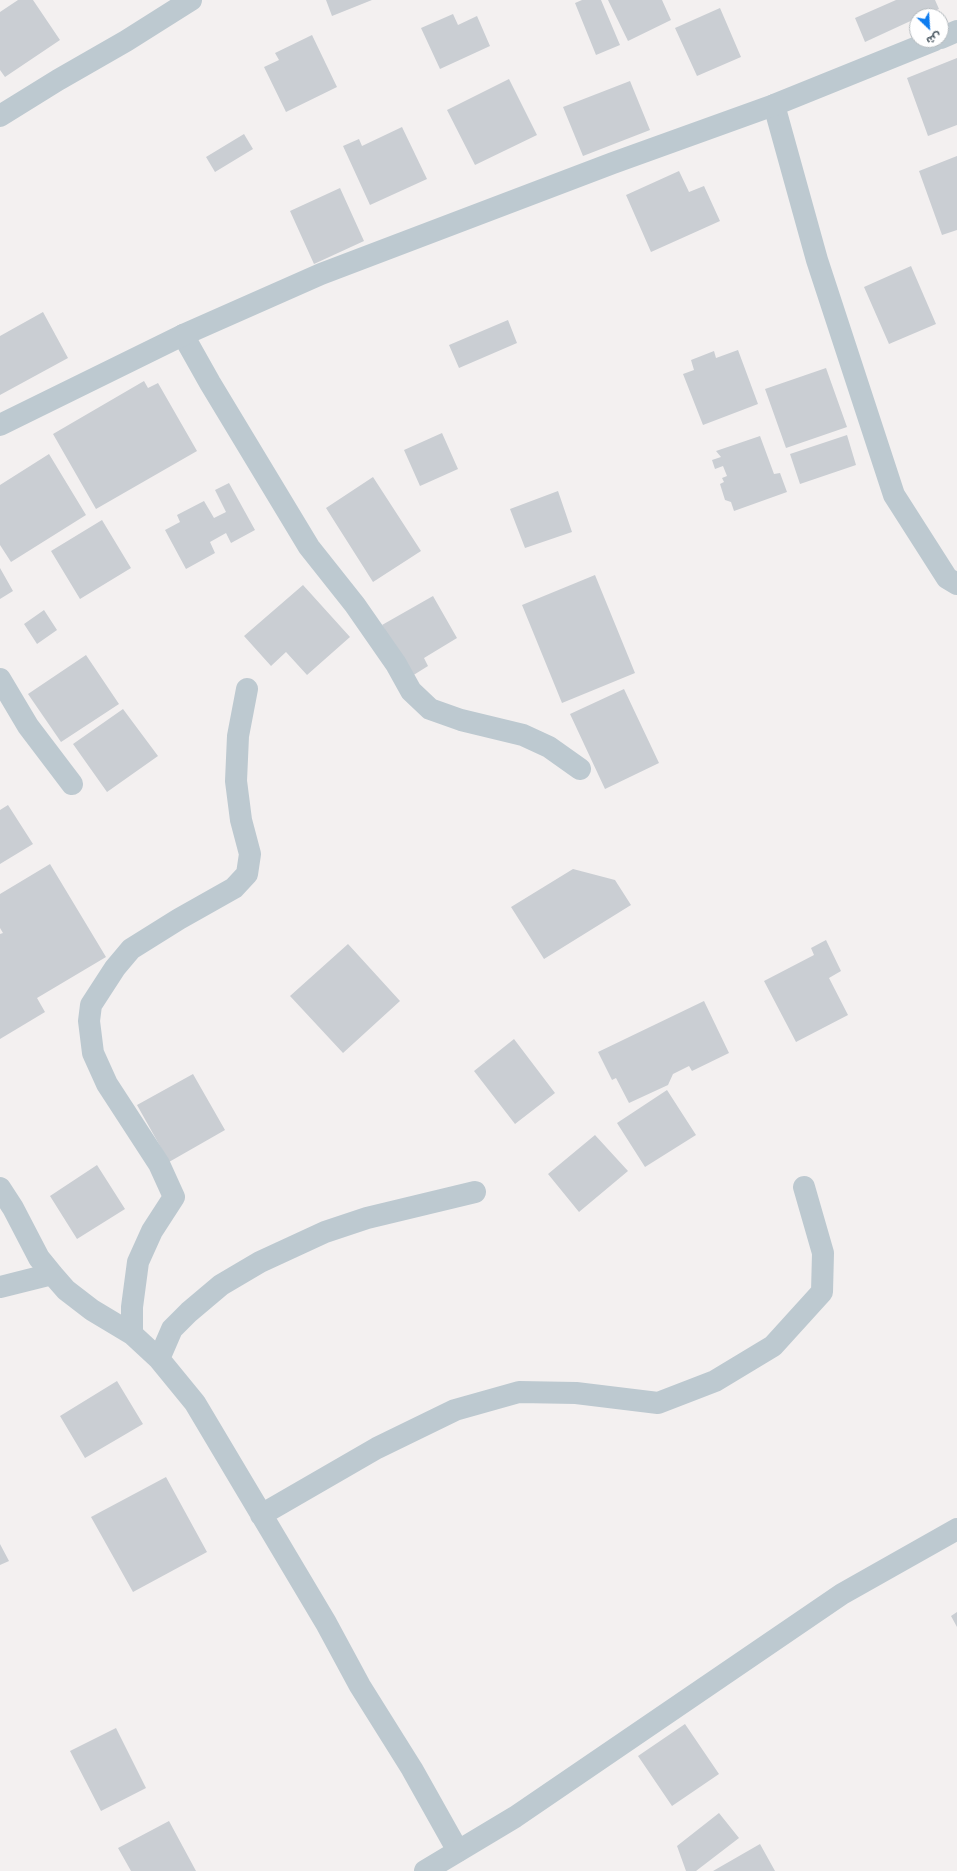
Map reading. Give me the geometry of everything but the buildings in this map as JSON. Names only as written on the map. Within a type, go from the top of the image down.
[{"type":"street","points":[[0,116],[58,80],[126,41],[191,0]]},
{"type":"street","points":[[0,425],[183,334],[321,274],[613,163],[774,105],[915,48]]},
{"type":"street","points":[[774,105],[817,260],[894,495],[947,578],[957,584]]},
{"type":"street","points":[[183,334],[210,383],[309,547],[355,605],[396,664],[411,691],[430,709],[461,720],[524,735],[549,747],[580,769]]},
{"type":"street","points":[[0,679],[28,726],[72,784]]},
{"type":"street","points":[[132,1334],[132,1307],[138,1262],[152,1231],[174,1197],[159,1164],[107,1084],[93,1053],[89,1021],[91,1005],[115,968],[131,949],[179,919],[234,888],[247,874],[250,854],[241,820],[236,781],[238,736],[247,689]]},
{"type":"street","points":[[261,1515],[377,1448],[455,1410],[519,1392],[576,1393],[658,1403],[715,1381],[773,1346],[822,1292],[823,1253],[804,1187]]},
{"type":"street","points":[[0,1188],[13,1208],[39,1258],[66,1290],[92,1310],[132,1334],[159,1359],[195,1403],[326,1623],[360,1686],[412,1769],[458,1851]]},
{"type":"street","points":[[159,1359],[172,1329],[189,1312],[221,1285],[260,1262],[325,1232],[367,1218],[475,1192]]},
{"type":"street","points":[[0,1287],[52,1274]]},
{"type":"street","points":[[425,1871],[522,1812],[842,1594],[957,1529]]}]
